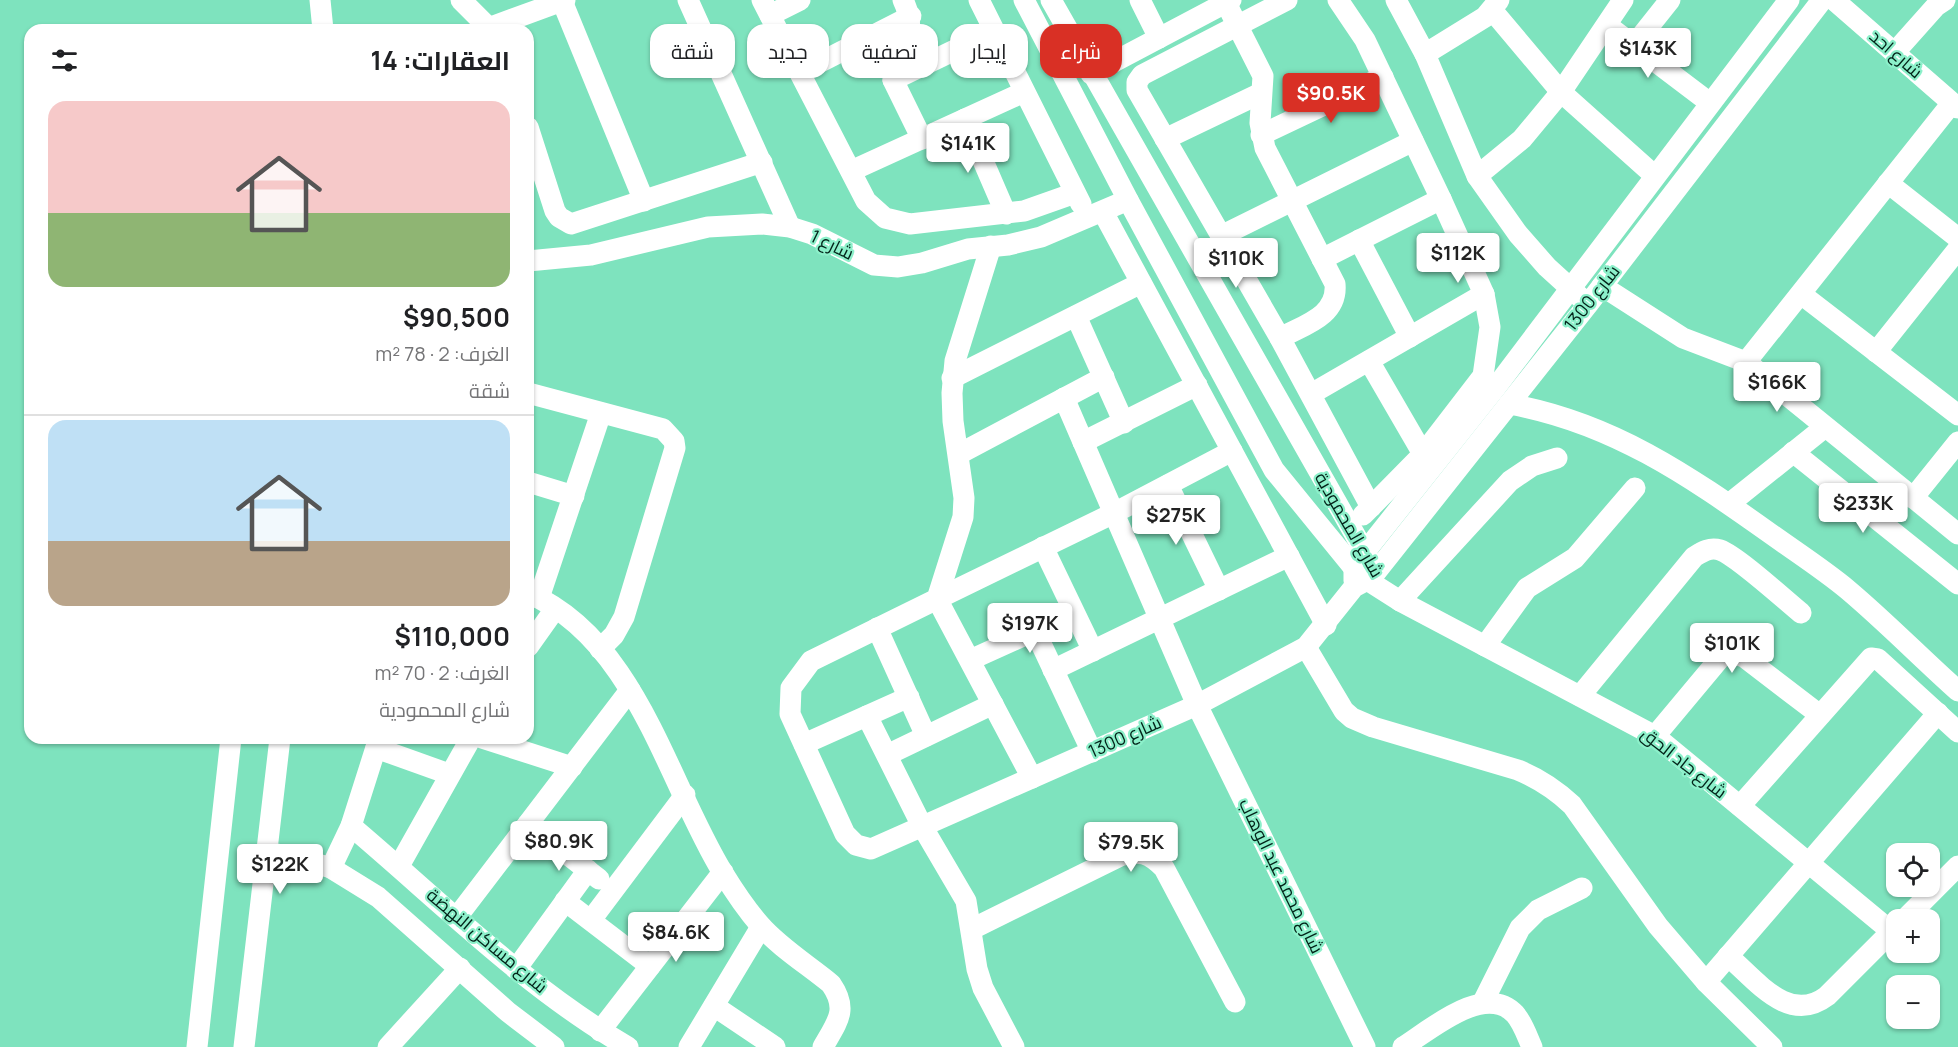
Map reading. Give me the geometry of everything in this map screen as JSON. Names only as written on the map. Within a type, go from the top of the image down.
[{"type":"street","points":[[320,0],[322,24]]},
{"type":"street","points":[[460,0],[484,24]]},
{"type":"street","points":[[688,0],[790,227]]},
{"type":"street","points":[[775,24],[766,7],[800,0]]},
{"type":"street","points":[[979,0],[991,24]]},
{"type":"street","name":"شارع المحمودية","points":[[1024,0],[1040,31]]},
{"type":"street","name":"شارع المحمودية","points":[[1051,0],[1064,24]]},
{"type":"street","points":[[1140,0],[1159,38]]},
{"type":"street","points":[[1287,0],[1139,78],[1137,90],[1280,338],[1371,507]]},
{"type":"street","points":[[1335,544],[1423,454],[1483,376],[1490,344],[1484,294],[1365,40],[1338,0]]},
{"type":"street","points":[[1396,0],[1425,54],[1477,176],[1518,234],[1569,289],[1589,303]]},
{"type":"street","points":[[1477,176],[1522,139],[1561,92],[1623,0]]},
{"type":"street","points":[[1635,44],[1670,0]]},
{"type":"street","name":"شارع 1300","points":[[804,744],[845,834],[856,844],[871,849],[1197,705],[1306,647],[1326,625],[1569,289],[1789,0]]},
{"type":"street","name":"شارع 1300","points":[[1363,572],[1509,404],[1822,0]]},
{"type":"street","name":"شارع احد","points":[[1834,0],[1955,105]]},
{"type":"street","points":[[1895,52],[1936,6],[1945,0]]},
{"type":"street","points":[[501,24],[555,2],[644,201]]},
{"type":"street","points":[[1122,58],[1228,2],[1237,26],[1263,76],[1261,135],[1335,284],[1334,302],[1323,315],[1280,338]]},
{"type":"street","points":[[1425,54],[1485,17],[1495,5],[1561,92],[1655,176]]},
{"type":"street","points":[[829,55],[907,8]]},
{"type":"street","points":[[907,8],[906,49],[894,80],[922,139]]},
{"type":"street","points":[[1607,25],[1710,103]]},
{"type":"street","points":[[894,80],[950,53]]},
{"type":"street","points":[[1261,135],[1383,77]]},
{"type":"street","points":[[804,78],[866,201],[874,211],[897,223],[910,224],[1006,214],[1042,207],[1075,193]]},
{"type":"street","points":[[1017,78],[1075,193],[1095,215],[1141,283],[1326,625]]},
{"type":"street","name":"شارع المحمودية","points":[[1064,78],[1274,470],[1335,544],[1363,572],[1395,598]]},
{"type":"street","name":"شارع المحمودية","points":[[1093,78],[1350,528],[1363,572]]},
{"type":"street","points":[[851,171],[1024,92]]},
{"type":"street","points":[[1165,139],[1261,93]]},
{"type":"street","points":[[1746,362],[1888,183],[1955,105]]},
{"type":"street","points":[[965,119],[1006,214]]},
{"type":"street","points":[[1221,236],[1413,141]]},
{"type":"street","points":[[534,146],[555,211],[564,221],[578,224],[762,162]]},
{"type":"street","points":[[1888,183],[1958,238]]},
{"type":"street","points":[[1322,259],[1441,199]]},
{"type":"street","name":"شارع 1","points":[[534,260],[591,255],[708,227],[753,224],[790,227],[812,234],[874,264],[898,267],[922,263],[968,249],[1033,239],[1128,200]]},
{"type":"street","points":[[1359,240],[1410,337]]},
{"type":"street","points":[[991,246],[952,378],[953,421],[964,498],[963,517],[938,599],[1032,778]]},
{"type":"street","points":[[1876,352],[1958,249]]},
{"type":"street","points":[[952,378],[1141,283]]},
{"type":"street","points":[[1602,286],[1683,338],[1746,362],[1958,534]]},
{"type":"street","points":[[1311,394],[1484,294]]},
{"type":"street","points":[[1801,294],[1958,415]]},
{"type":"street","points":[[1076,316],[1124,423]]},
{"type":"street","points":[[1369,361],[1423,454]]},
{"type":"street","points":[[959,454],[1104,377]]},
{"type":"street","points":[[1083,442],[1197,385]]},
{"type":"street","points":[[534,395],[663,429],[674,441],[675,448],[624,617],[614,635],[600,649]]},
{"type":"street","name":"شارع محمد عبد الوهاب","points":[[1064,398],[1197,705],[1365,1047]]},
{"type":"street","points":[[1509,404],[1550,412],[1599,428],[1627,441],[1729,504],[1847,589],[1958,692]]},
{"type":"street","points":[[534,625],[601,413]]},
{"type":"street","points":[[1729,504],[1825,427]]},
{"type":"street","points":[[1913,498],[1958,442]]},
{"type":"street","points":[[909,697],[804,744],[790,714],[789,699],[795,679],[811,661],[1114,513],[1232,451]]},
{"type":"street","points":[[1793,452],[1958,585]]},
{"type":"street","points":[[1395,598],[1510,481],[1532,466],[1557,458]]},
{"type":"street","points":[[534,484],[574,496]]},
{"type":"street","points":[[1168,485],[1219,590]]},
{"type":"street","points":[[1485,646],[1527,588],[1575,558],[1635,488]]},
{"type":"street","points":[[1043,547],[1093,651]]},
{"type":"street","points":[[1580,696],[1701,552],[1711,549],[1729,555],[1802,614]]},
{"type":"street","points":[[1053,670],[1289,556]]},
{"type":"street","name":"شارع جاد الحق","points":[[1395,598],[1655,736],[1809,863],[1886,918]]},
{"type":"street","points":[[541,600],[600,649],[630,690],[659,740],[723,872],[761,927],[831,984],[839,996],[840,1015],[830,1044]]},
{"type":"street","points":[[970,660],[1074,613]]},
{"type":"street","points":[[877,628],[926,736]]},
{"type":"street","points":[[1035,631],[1092,752]]},
{"type":"street","points":[[1306,647],[1344,711],[1352,718],[1373,727],[1518,770],[1538,778],[1557,790],[1572,805],[1658,926],[1706,982],[1772,1047]]},
{"type":"street","points":[[1655,736],[1721,657],[1732,653],[1744,657],[1820,715]]},
{"type":"street","points":[[1740,806],[1871,658],[1878,660],[1958,732]]},
{"type":"street","points":[[457,917],[630,690]]},
{"type":"street","points":[[887,755],[993,704]]},
{"type":"street","points":[[1706,982],[1938,713]]},
{"type":"street","points":[[867,716],[922,826],[966,901],[972,929],[973,950],[983,988],[1014,1047]]},
{"type":"street","points":[[197,1047],[230,744]]},
{"type":"street","points":[[244,1047],[279,744]]},
{"type":"street","points":[[331,868],[351,826],[378,744]]},
{"type":"street","points":[[380,744],[449,774]]},
{"type":"street","points":[[399,866],[467,744]]},
{"type":"street","points":[[501,744],[572,767]]},
{"type":"street","points":[[591,920],[685,795]]},
{"type":"street","points":[[528,824],[613,890]]},
{"type":"street","name":"شارع مساكن النهضة","points":[[351,826],[516,969],[600,1030],[628,1047]]},
{"type":"street","points":[[972,929],[1119,856],[1136,851],[1152,856],[1164,868],[1235,1002]]},
{"type":"street","name":"شارع مساكن النهضة","points":[[265,852],[295,857],[331,868],[378,897],[508,1012],[554,1047]]},
{"type":"street","points":[[1914,909],[1958,866]]},
{"type":"street","points":[[516,969],[588,870]]},
{"type":"street","points":[[600,1030],[723,872]]},
{"type":"street","points":[[1483,1002],[1520,928],[1538,910],[1582,888]]},
{"type":"street","points":[[566,901],[650,966]]},
{"type":"street","points":[[689,1047],[761,927]]},
{"type":"street","points":[[1728,956],[1779,1000],[1791,1006],[1804,1007],[1817,1004],[1827,996],[1886,937]]},
{"type":"street","points":[[400,1043],[460,968]]},
{"type":"street","points":[[1403,1047],[1467,1007],[1483,1002],[1500,1005],[1514,1013],[1532,1047]]},
{"type":"street","points":[[714,1006],[775,1047]]}]
